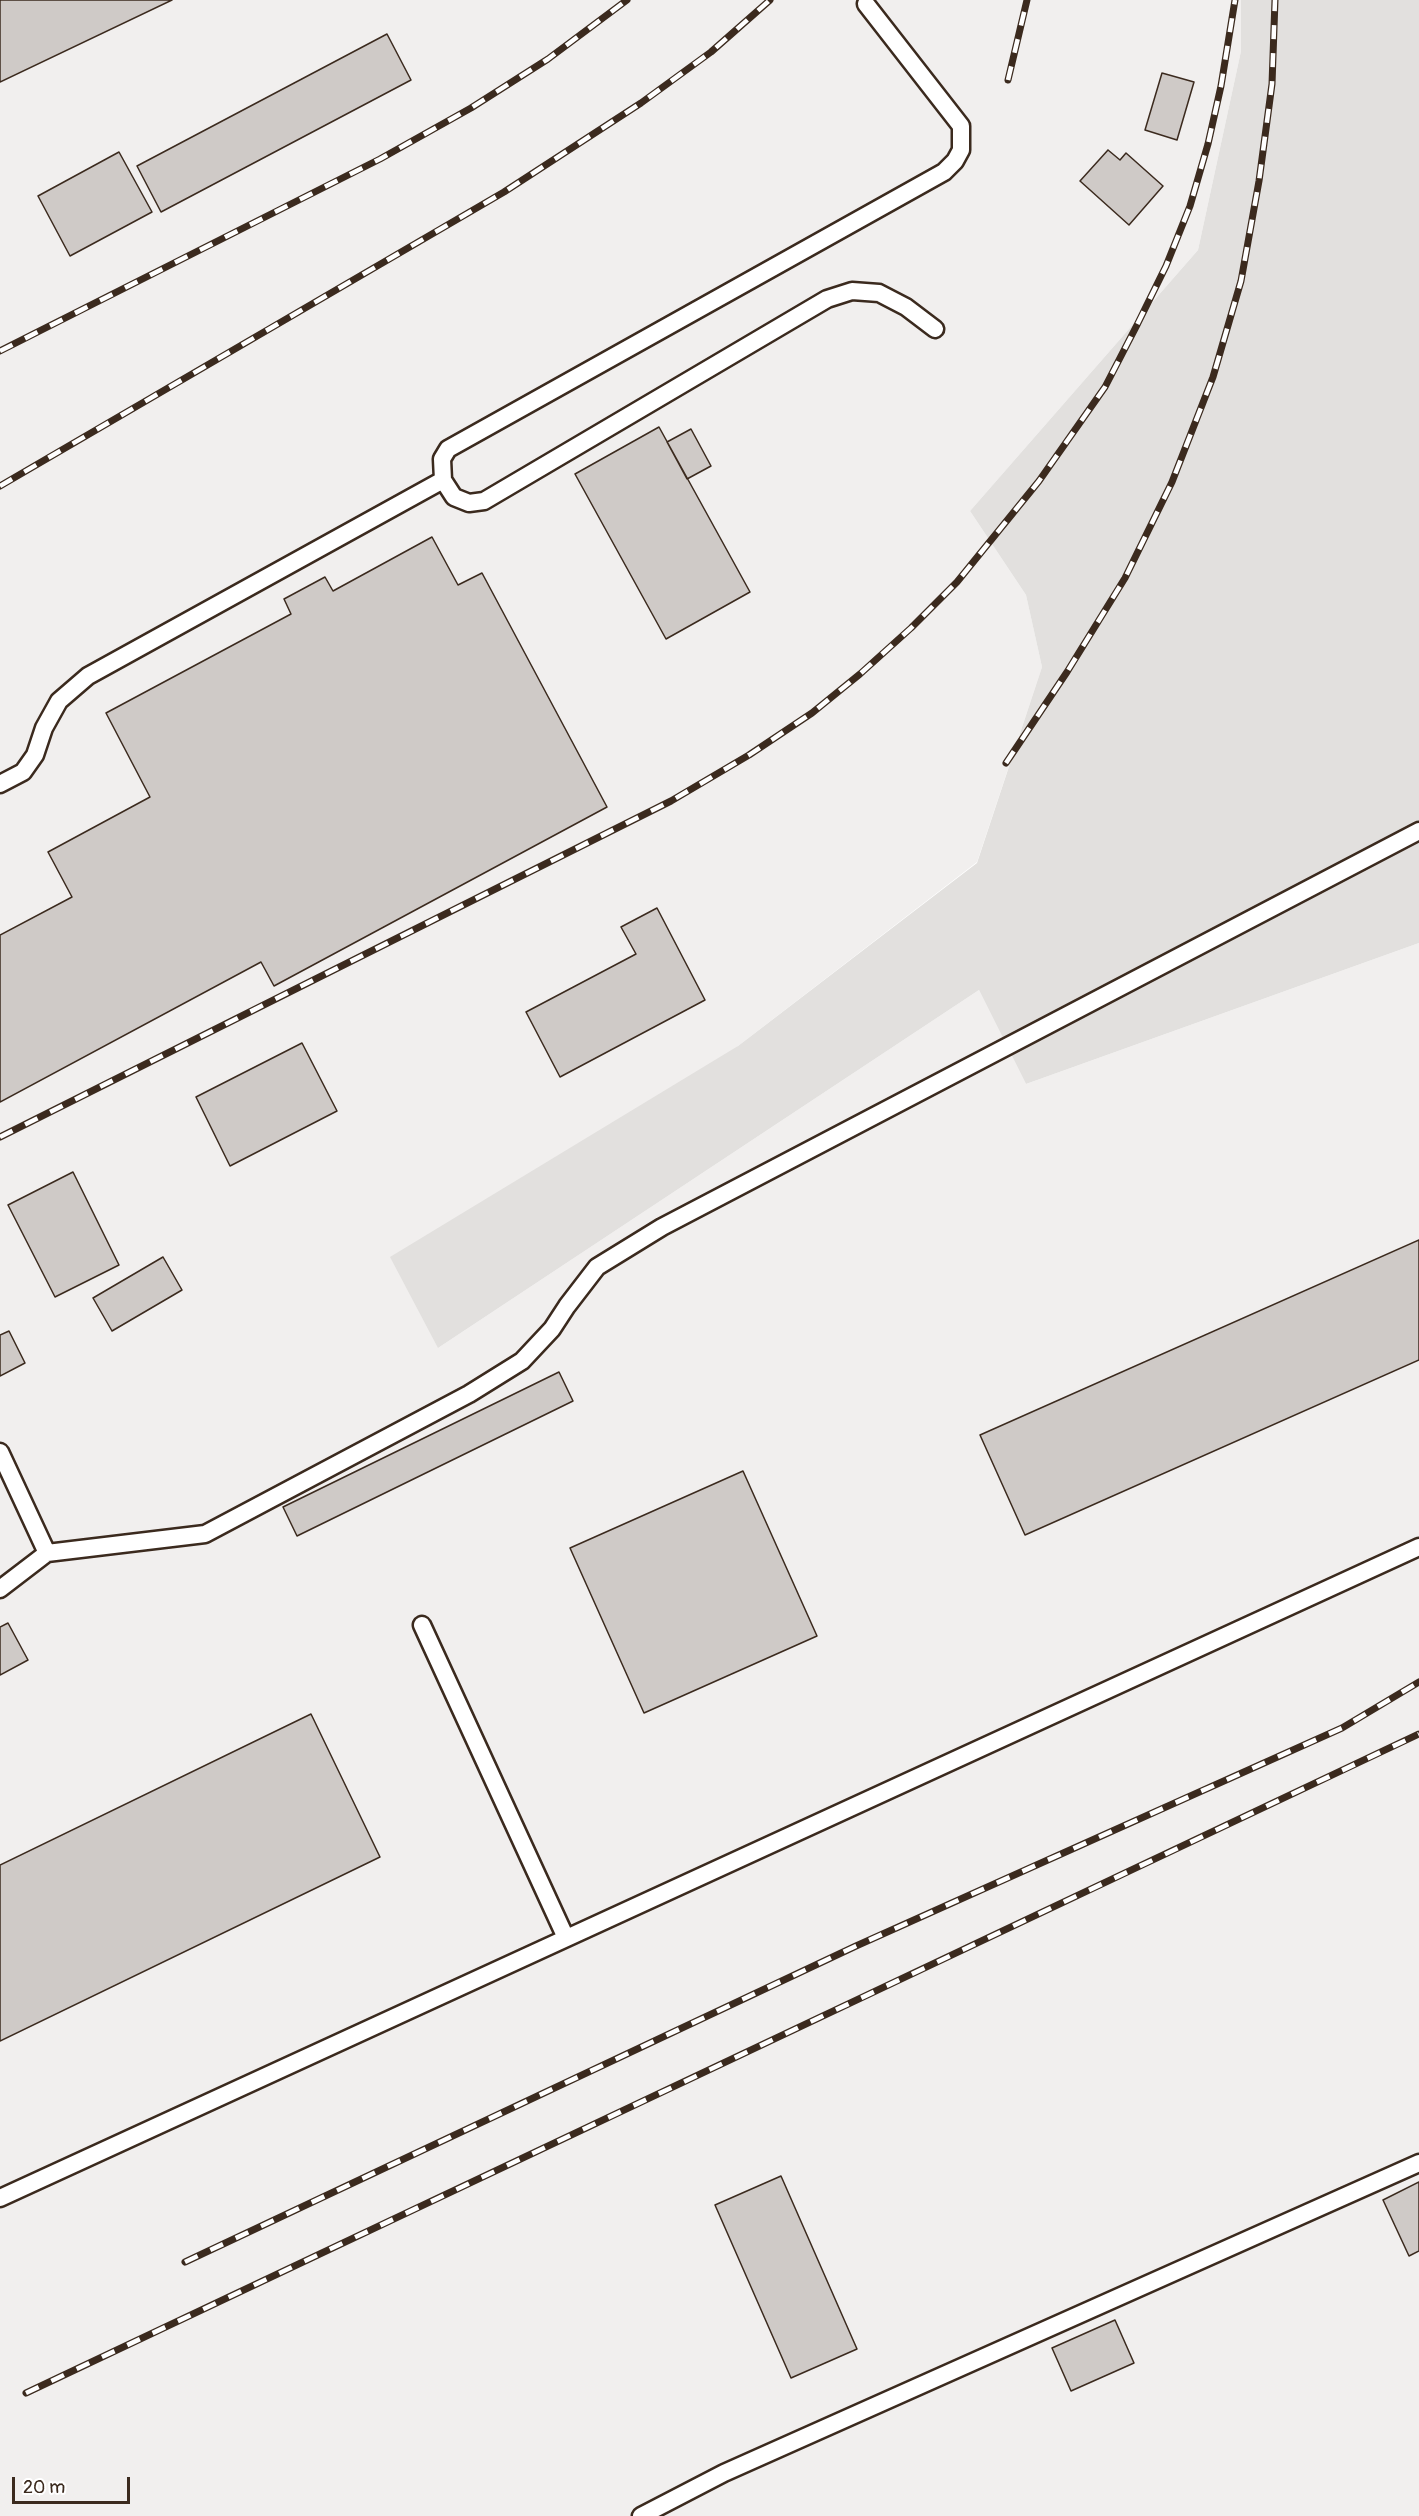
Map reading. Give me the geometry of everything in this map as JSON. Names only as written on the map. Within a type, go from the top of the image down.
[{"type":"lane","points":[[866,4],[961,126],[961,150],[955,162],[944,172],[448,449],[442,459],[443,480],[454,497],[469,503],[484,501],[827,298],[852,291],[879,293],[906,307],[935,328]]},
{"type":"lane","points":[[0,784],[23,772],[35,754],[44,728],[59,701],[88,676],[443,480]]},
{"type":"lane","points":[[0,1589],[47,1553],[205,1534],[469,1394],[522,1361],[552,1329],[597,1267],[662,1227],[1419,831]]},
{"type":"lane","points":[[0,1452],[47,1553]]},
{"type":"lane","points":[[0,2198],[1419,1546]]},
{"type":"lane","points":[[422,1625],[566,1938]]},
{"type":"lane","points":[[641,2516],[724,2473],[1419,2163]]},
{"type":"shaded area","points":[[0,0],[1241,0],[1241,51],[1198,250],[970,511],[1026,595],[1042,667],[977,862],[738,1046],[438,1348],[979,990],[1026,1084],[1419,943],[1419,2516],[0,2516]]},
{"type":"shaded area","points":[[1241,0],[1419,0],[1419,943],[1026,1084],[979,990],[438,1348],[390,1257],[738,1046],[977,863],[1042,667],[1026,595],[970,511],[1198,250],[1241,51]]},
{"type":"building","points":[[0,0],[172,0],[0,82]]},
{"type":"building","points":[[387,34],[411,80],[161,212],[137,166]]},
{"type":"building","points":[[1162,73],[1194,82],[1177,140],[1145,130]]},
{"type":"building","points":[[1108,150],[1120,160],[1126,153],[1163,186],[1129,225],[1080,181]]},
{"type":"building","points":[[119,152],[152,212],[70,256],[38,196]]},
{"type":"building","points":[[659,427],[750,592],[666,639],[575,474]]},
{"type":"building","points":[[691,429],[711,466],[687,479],[667,442]]},
{"type":"building","points":[[432,537],[458,585],[482,573],[607,807],[274,986],[261,962],[0,1102],[0,935],[72,897],[48,852],[150,797],[106,713],[291,614],[284,599],[325,577],[333,591]]},
{"type":"building","points":[[657,908],[705,1000],[560,1077],[526,1012],[636,954],[621,927]]},
{"type":"building","points":[[302,1043],[337,1111],[230,1166],[196,1097]]},
{"type":"building","points":[[73,1172],[119,1265],[55,1297],[8,1205]]},
{"type":"building","points":[[1419,1240],[1419,1360],[1025,1535],[980,1435]]},
{"type":"building","points":[[163,1257],[182,1290],[112,1331],[93,1298]]},
{"type":"building","points":[[9,1331],[25,1363],[0,1376],[0,1335]]},
{"type":"building","points":[[559,1372],[573,1401],[297,1536],[283,1507]]},
{"type":"building","points":[[743,1471],[817,1636],[644,1713],[570,1548]]},
{"type":"building","points":[[8,1623],[28,1660],[0,1675],[0,1627]]},
{"type":"building","points":[[311,1714],[380,1857],[0,2041],[0,1865]]},
{"type":"building","points":[[781,2176],[857,2349],[791,2378],[715,2205]]},
{"type":"building","points":[[1419,2182],[1419,2251],[1409,2256],[1383,2200]]},
{"type":"building","points":[[1115,2320],[1134,2363],[1071,2391],[1052,2348]]},
{"type":"railway","points":[[0,351],[380,159],[471,108],[548,59],[627,0]]},
{"type":"railway","points":[[0,486],[504,192],[641,103],[711,52],[770,0]]},
{"type":"railway","points":[[1008,80],[1027,0]]},
{"type":"railway","points":[[0,1137],[671,801],[749,755],[812,713],[911,628],[957,582],[1039,481],[1105,387],[1137,325],[1166,266],[1190,206],[1208,144],[1221,86],[1235,0]]},
{"type":"railway","points":[[1006,763],[1067,672],[1125,578],[1172,482],[1213,377],[1241,281],[1259,181],[1272,84],[1275,0]]},
{"type":"railway","points":[[185,2262],[856,1946],[1342,1728],[1419,1682]]},
{"type":"railway","points":[[26,2393],[1419,1734]]}]
